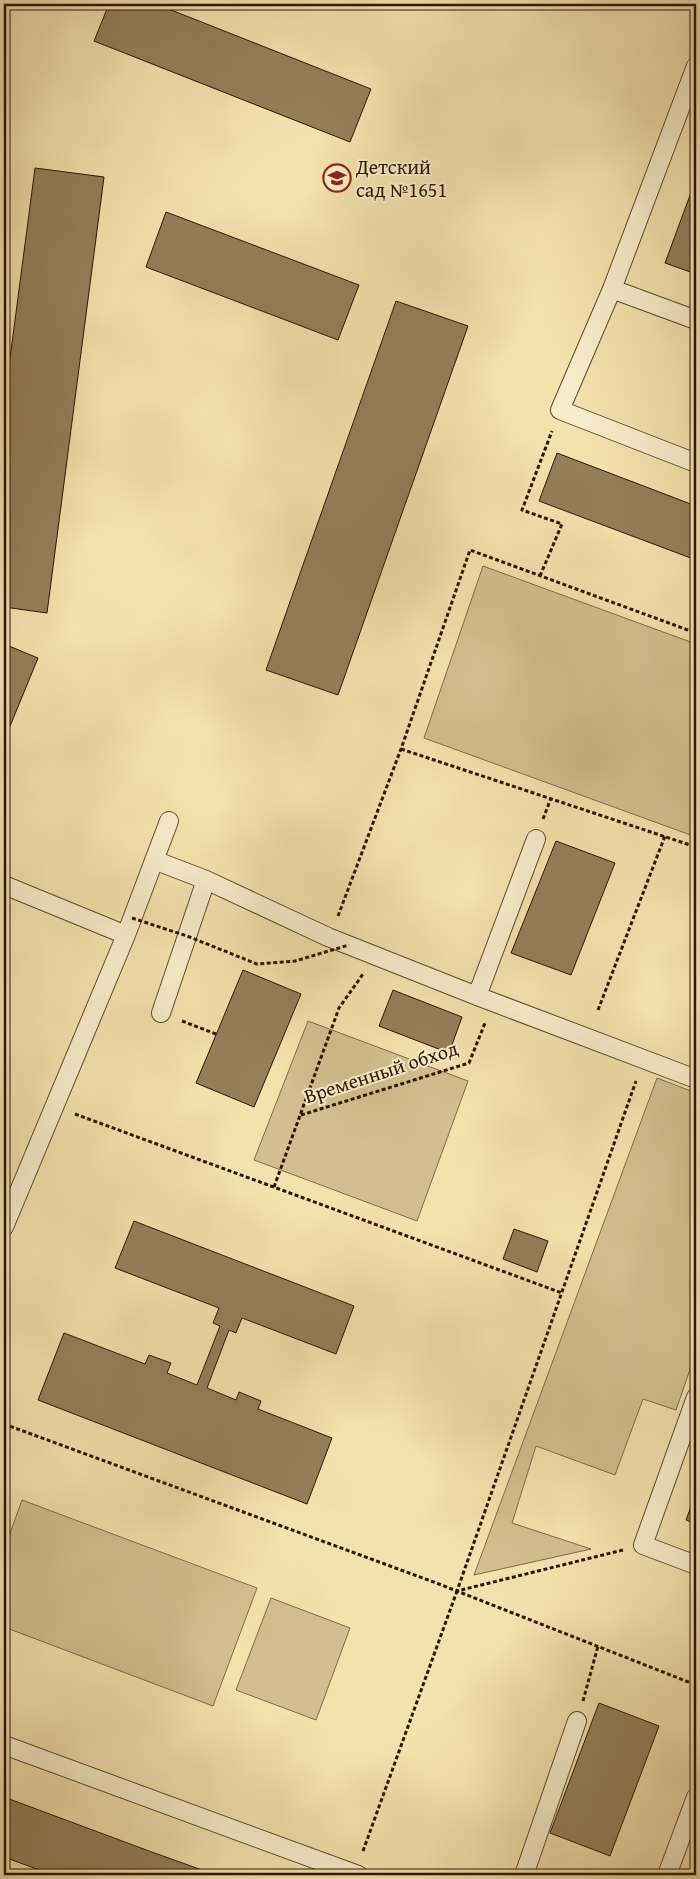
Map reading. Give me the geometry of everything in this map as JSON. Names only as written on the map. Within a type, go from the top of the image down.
[{"type":"lane","points":[[696,66],[612,289],[560,410],[696,463]]},
{"type":"lane","points":[[612,289],[696,320]]},
{"type":"lane","points":[[4,1227],[129,927],[169,821]]},
{"type":"lane","points":[[485,999],[536,839]]},
{"type":"lane","points":[[154,860],[206,880],[375,956],[696,1079]]},
{"type":"lane","points":[[161,1013],[206,880]]},
{"type":"lane","points":[[4,885],[129,927]]},
{"type":"lane","points":[[696,1397],[642,1545],[696,1565]]},
{"type":"lane","points":[[524,1875],[577,1721]]},
{"type":"lane","points":[[4,1745],[356,1874]]},
{"type":"lane","points":[[667,1875],[696,1797]]},
{"type":"path","points":[[540,576],[562,524],[522,510],[560,410]]},
{"type":"path","points":[[340,910],[400,749],[470,550],[696,633]]},
{"type":"path","points":[[400,749],[696,847]]},
{"type":"path","points":[[598,1010],[665,836]]},
{"type":"path","points":[[129,927],[187,936],[257,964],[295,961],[349,945]]},
{"type":"path","points":[[274,1187],[339,1008],[375,956]]},
{"type":"path","name":"Временный обход","points":[[300,1115],[468,1063],[485,999]]},
{"type":"path","points":[[161,1013],[216,1034]]},
{"type":"path","points":[[356,1874],[644,1060]]},
{"type":"path","points":[[54,1106],[562,1293]]},
{"type":"path","points":[[4,1424],[456,1591],[696,1685]]},
{"type":"path","points":[[456,1591],[642,1545]]},
{"type":"path","points":[[577,1721],[598,1646]]},
{"type":"shaded area","points":[[483,566],[696,644],[696,837],[424,738]]},
{"type":"shaded area","points":[[308,1021],[468,1081],[417,1221],[254,1160]]},
{"type":"shaded area","points":[[657,1078],[696,1093],[696,1352],[676,1410],[643,1399],[615,1475],[536,1446],[512,1523],[591,1549],[474,1575]]},
{"type":"shaded area","points":[[22,1500],[257,1588],[213,1706],[4,1627],[4,1550]]},
{"type":"shaded area","points":[[271,1598],[350,1628],[316,1720],[236,1690]]},
{"type":"building","points":[[109,4],[156,4],[371,89],[350,142],[94,41]]},
{"type":"building","points":[[35,168],[104,177],[47,613],[4,607],[4,404]]},
{"type":"building","points":[[696,179],[696,274],[665,263]]},
{"type":"building","points":[[166,212],[359,285],[338,340],[146,267]]},
{"type":"building","points":[[396,301],[468,326],[338,695],[266,670]]},
{"type":"building","points":[[557,453],[696,506],[696,560],[539,501]]},
{"type":"building","points":[[4,644],[38,658],[6,736],[4,735],[4,687],[8,676],[4,674]]},
{"type":"building","points":[[556,841],[615,863],[571,975],[511,953]]},
{"type":"building","points":[[243,970],[301,994],[254,1107],[196,1083]]},
{"type":"building","points":[[393,990],[462,1017],[449,1053],[379,1026]]},
{"type":"building","points":[[134,1221],[354,1306],[336,1354],[242,1318],[236,1333],[229,1330],[207,1388],[236,1400],[239,1392],[261,1401],[258,1409],[332,1438],[307,1504],[38,1400],[64,1333],[145,1364],[149,1355],[171,1363],[167,1373],[197,1385],[220,1326],[213,1323],[219,1308],[115,1268]]},
{"type":"building","points":[[514,1229],[548,1241],[537,1272],[503,1259]]},
{"type":"building","points":[[696,1493],[696,1524],[686,1520]]},
{"type":"building","points":[[599,1703],[659,1726],[610,1856],[550,1833]]},
{"type":"building","points":[[4,1797],[216,1875],[53,1875],[4,1857]]},
{"type":"place","name":"Детский сад №1651","points":[[337,178]]}]
